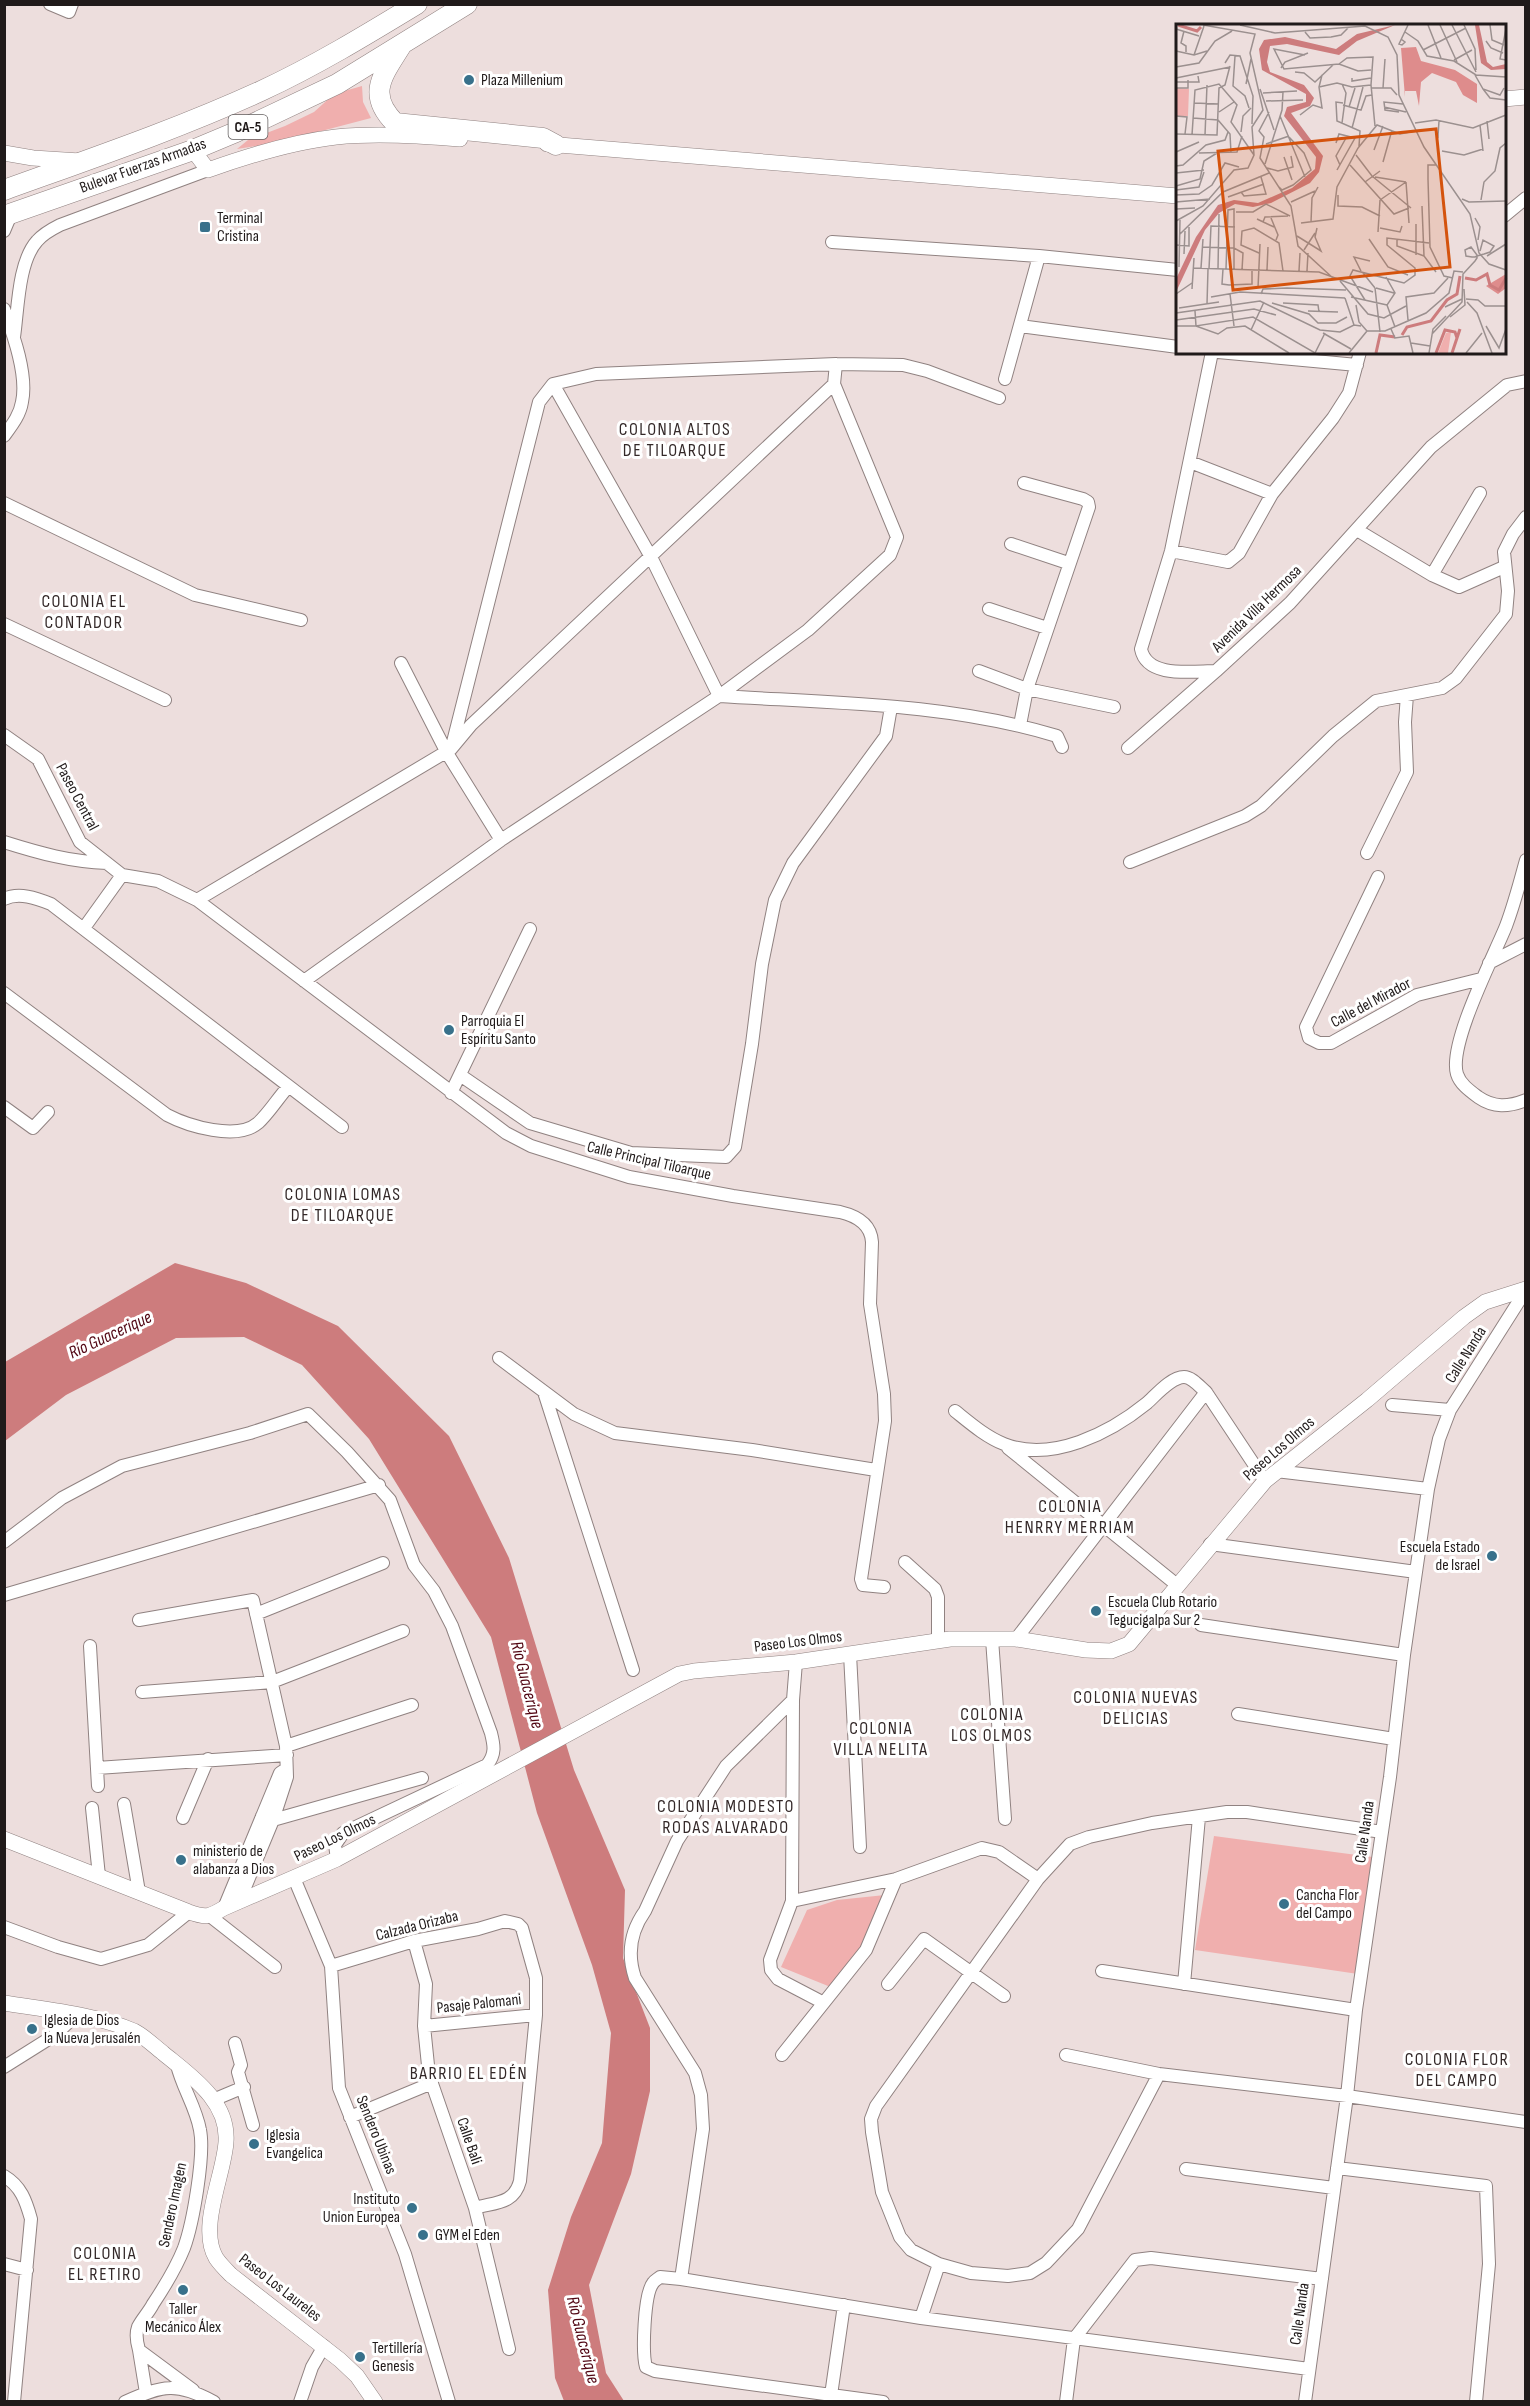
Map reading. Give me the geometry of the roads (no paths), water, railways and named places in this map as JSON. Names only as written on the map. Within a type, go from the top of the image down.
[{"type":"highway","name":"Bulevar Fuerzas Armadas","points":[[4,190],[261,91],[323,60],[417,4]]},
{"type":"highway","name":"Bulevar Fuerzas Armadas","points":[[8,214],[193,150],[236,132],[337,84],[467,4]]},
{"type":"highway","points":[[403,44],[382,77],[379,88],[379,103],[395,123],[543,138],[556,144]]},
{"type":"street","points":[[50,4],[69,12],[72,4]]},
{"type":"street","points":[[1506,99],[1526,97]]},
{"type":"street","points":[[14,337],[23,273],[28,256],[35,242],[45,233],[60,225],[259,152],[300,142],[337,137],[412,136],[556,144],[1176,196]]},
{"type":"street","points":[[193,150],[208,170]]},
{"type":"street","points":[[4,153],[33,158],[83,161]]},
{"type":"street","points":[[1506,214],[1526,198]]},
{"type":"street","points":[[4,231],[8,214]]},
{"type":"street","points":[[832,242],[1039,256],[1176,270]]},
{"type":"street","points":[[1005,379],[1039,256]]},
{"type":"street","points":[[4,309],[14,337],[23,390],[22,402],[14,422],[4,436]]},
{"type":"street","points":[[1020,326],[1176,347]]},
{"type":"street","name":"Avenida Villa Hermosa","points":[[1212,354],[1171,550],[1141,648],[1142,655],[1157,667],[1171,672],[1215,671],[1290,603],[1431,447],[1508,385],[1526,381]]},
{"type":"street","points":[[1239,354],[1356,365]]},
{"type":"street","points":[[1171,550],[1228,562],[1233,560],[1272,494],[1333,418],[1349,393],[1359,354]]},
{"type":"street","points":[[304,981],[501,840],[719,696],[808,630],[890,555],[897,537],[834,384],[836,364]]},
{"type":"street","points":[[449,751],[539,402],[553,384],[596,374],[836,364],[903,366],[927,371],[999,398]]},
{"type":"street","points":[[553,384],[651,557],[719,696]]},
{"type":"street","points":[[197,900],[449,751],[471,725],[834,384]]},
{"type":"street","points":[[1190,462],[1272,494]]},
{"type":"street","points":[[1020,725],[1028,689],[1047,628],[1089,507],[1088,502],[1083,499],[1024,483]]},
{"type":"street","points":[[1432,574],[1480,493]]},
{"type":"street","points":[[4,503],[195,595],[301,620]]},
{"type":"street","points":[[1130,862],[1245,816],[1262,806],[1333,736],[1376,701],[1442,688],[1456,678],[1506,614],[1508,591],[1504,552],[1513,534],[1526,517]]},
{"type":"street","points":[[1357,531],[1459,587],[1504,567]]},
{"type":"street","points":[[1011,544],[1068,563]]},
{"type":"street","points":[[989,609],[1047,628]]},
{"type":"street","points":[[4,624],[165,700]]},
{"type":"street","points":[[401,663],[501,840]]},
{"type":"street","points":[[979,671],[1028,689],[1114,707]]},
{"type":"street","points":[[1128,748],[1215,671]]},
{"type":"street","points":[[1367,853],[1407,772],[1405,722],[1407,694]]},
{"type":"street","points":[[719,696],[891,707],[979,717],[1020,725],[1057,736],[1062,747]]},
{"type":"street","points":[[460,1075],[530,1123],[631,1153],[726,1157],[731,1153],[735,1147],[762,964],[776,900],[793,863],[886,736],[891,707]]},
{"type":"street","name":"Paseo Central","points":[[4,735],[38,759],[80,842],[122,874]]},
{"type":"street","points":[[4,842],[76,862],[107,863]]},
{"type":"street","points":[[1526,860],[1507,924],[1481,979],[1458,1050],[1456,1073],[1465,1087],[1487,1103],[1502,1106],[1526,1100]]},
{"type":"street","points":[[84,928],[122,874]]},
{"type":"street","name":"Calle Principal Tiloarque","points":[[122,874],[158,881],[197,900],[451,1093],[506,1132],[531,1146],[629,1177],[840,1212],[849,1214],[867,1225],[871,1232],[872,1242],[870,1304],[884,1394],[885,1421],[861,1579],[863,1585],[884,1587]]},
{"type":"street","name":"Calle del Mirador","points":[[1378,877],[1306,1027],[1309,1038],[1319,1043],[1330,1043],[1417,995],[1481,979]]},
{"type":"street","points":[[4,899],[10,896],[32,896],[51,904],[342,1126]]},
{"type":"street","points":[[451,1093],[530,929]]},
{"type":"street","points":[[1489,963],[1526,944]]},
{"type":"street","points":[[4,993],[167,1115],[183,1124],[223,1131],[256,1125],[288,1087]]},
{"type":"street","points":[[4,1107],[33,1128],[48,1112]]},
{"type":"street","name":"Calle Nanda","points":[[1305,2402],[1428,1489],[1439,1439],[1450,1410],[1526,1290]]},
{"type":"street","name":"Paseo Los Olmos","points":[[210,1916],[224,1908],[239,1891],[294,1878],[337,1859],[679,1674],[796,1662],[938,1641],[1016,1639],[1086,1650],[1116,1649],[1129,1644],[1210,1544],[1270,1476],[1368,1400],[1464,1317],[1485,1302],[1526,1290]]},
{"type":"street","points":[[499,1358],[574,1414],[615,1433],[752,1450],[876,1470]]},
{"type":"street","points":[[1003,1444],[1023,1450],[1047,1450],[1090,1438],[1112,1427],[1142,1407],[1174,1380],[1184,1377],[1206,1392],[1270,1476],[1428,1489]]},
{"type":"street","points":[[544,1392],[633,1670]]},
{"type":"street","points":[[1016,1639],[1206,1392]]},
{"type":"street","points":[[1392,1405],[1450,1410]]},
{"type":"street","points":[[955,1411],[1003,1444],[1177,1586]]},
{"type":"street","points":[[4,1542],[62,1498],[122,1466],[250,1433],[308,1414],[379,1485],[390,1500],[414,1565],[434,1591],[452,1626],[491,1733],[493,1758],[487,1765],[343,1833],[335,1845],[337,1859]]},
{"type":"street","points":[[4,1595],[379,1485]]},
{"type":"street","points":[[1210,1544],[1416,1572]]},
{"type":"street","points":[[904,1562],[935,1589],[938,1597],[938,1641]]},
{"type":"street","points":[[256,1614],[383,1563]]},
{"type":"street","points":[[138,1620],[253,1600],[287,1750],[286,1769],[280,1773],[267,1818],[239,1891]]},
{"type":"street","points":[[1202,1625],[1404,1655]]},
{"type":"street","points":[[142,1692],[272,1682],[403,1631]]},
{"type":"street","points":[[992,1639],[1005,1820]]},
{"type":"street","points":[[90,1646],[98,1786]]},
{"type":"street","points":[[850,1654],[860,1848]]},
{"type":"street","points":[[796,1662],[793,1700],[792,1901],[770,1960],[771,1970],[778,1979],[822,2002]]},
{"type":"street","points":[[681,2279],[703,2129],[701,2095],[695,2073],[635,1978],[630,1961],[630,1947],[638,1920],[645,1911],[676,1841],[726,1766],[793,1700]]},
{"type":"street","points":[[97,1768],[287,1750],[412,1705]]},
{"type":"street","points":[[1238,1714],[1394,1739]]},
{"type":"street","points":[[183,1818],[208,1759]]},
{"type":"street","points":[[267,1818],[423,1778]]},
{"type":"street","points":[[124,1804],[139,1892]]},
{"type":"street","points":[[92,1808],[99,1876]]},
{"type":"street","points":[[1159,2074],[1078,2229],[1046,2263],[1030,2273],[1008,2276],[971,2273],[939,2264],[911,2250],[900,2237],[882,2192],[871,2119],[876,2106],[1038,1879],[1070,1844],[1089,1837],[1152,1823],[1227,1812],[1247,1812],[1382,1832]]},
{"type":"street","points":[[1184,1984],[1199,1817]]},
{"type":"street","points":[[4,1839],[189,1912],[210,1916],[275,1967]]},
{"type":"street","points":[[792,1901],[896,1879],[982,1848],[999,1852],[1038,1879]]},
{"type":"street","name":"Sendero Ubinas","points":[[294,1878],[331,1966],[339,2088],[405,2254],[448,2402]]},
{"type":"street","points":[[782,2055],[822,2002],[866,1950],[896,1879]]},
{"type":"street","points":[[4,1927],[58,1947],[101,1959],[148,1945],[189,1912]]},
{"type":"street","name":"Calzada Orizaba","points":[[331,1966],[414,1941],[511,1921],[522,1928],[536,1978],[536,2015]]},
{"type":"street","points":[[888,1984],[924,1939],[1004,1996]]},
{"type":"street","name":"Calle Bali","points":[[414,1941],[426,1984],[424,2026],[429,2075],[475,2208],[509,2349]]},
{"type":"street","points":[[1102,1971],[1356,2010]]},
{"type":"street","name":"Paseo Los Laureles","points":[[4,2003],[76,2015],[136,2032],[190,2075],[211,2095],[222,2116],[226,2141],[210,2227],[211,2245],[216,2259],[231,2275],[324,2346],[357,2376],[375,2402]]},
{"type":"street","points":[[4,2067],[55,2035],[76,2015]]},
{"type":"street","points":[[475,2208],[511,2199],[518,2190],[536,2015]]},
{"type":"street","name":"Pasaje Palomani","points":[[424,2026],[536,2015]]},
{"type":"street","points":[[235,2043],[241,2065],[238,2072],[253,2126]]},
{"type":"street","points":[[1066,2055],[1159,2074],[1526,2122]]},
{"type":"street","name":"Sendero Imagen","points":[[146,2393],[137,2343],[139,2327],[166,2285],[185,2246],[196,2194],[201,2152],[200,2130],[191,2102],[180,2080],[177,2065]]},
{"type":"street","points":[[350,2117],[432,2083]]},
{"type":"street","points":[[213,2100],[244,2087]]},
{"type":"street","points":[[1337,2168],[1486,2186],[1489,2264],[1476,2402]]},
{"type":"street","points":[[1186,2169],[1334,2188]]},
{"type":"street","points":[[4,2176],[13,2181],[26,2198],[31,2219],[14,2402]]},
{"type":"street","points":[[1066,2402],[1074,2339],[1135,2260],[1142,2257],[1322,2279]]},
{"type":"street","points":[[4,2264],[27,2270]]},
{"type":"street","points":[[921,2318],[939,2264]]},
{"type":"street","points":[[883,2402],[830,2398],[646,2367],[643,2357],[648,2298],[652,2283],[660,2277],[681,2279],[921,2318],[1310,2369]]},
{"type":"street","points":[[830,2398],[844,2305]]},
{"type":"street","points":[[300,2402],[312,2367],[324,2346]]},
{"type":"street","points":[[139,2350],[193,2390],[214,2402]]},
{"type":"street","points":[[125,2402],[163,2388],[193,2390]]},
{"type":"water","name":"Río Guacerique","points":[[175,1263],[246,1283],[338,1326],[449,1436],[509,1558],[574,1770],[625,1890],[623,1958],[650,2028],[650,2091],[631,2174],[589,2285],[606,2373],[624,2401],[564,2401],[555,2378],[548,2290],[571,2217],[602,2143],[611,2033],[592,1965],[537,1813],[491,1637],[369,1439],[302,1365],[244,1337],[176,1338],[66,1395],[5,1441],[5,1362]]},
{"type":"place","name":"Plaza Millenium","points":[[469,80]]},
{"type":"place","name":"Terminal Cristina","points":[[205,227]]},
{"type":"place","name":"Parroquia El Espíritu Santo","points":[[449,1030]]},
{"type":"place","name":"Escuela Estado de Israel","points":[[1492,1556]]},
{"type":"place","name":"Escuela Club Rotario Tegucigalpa Sur 2","points":[[1096,1611]]},
{"type":"place","name":"ministerio de alabanza a Dios","points":[[181,1860]]},
{"type":"place","name":"Cancha Flor del Campo","points":[[1284,1904]]},
{"type":"place","name":"Iglesia de Dios la Nueva Jerusalén","points":[[32,2029]]},
{"type":"place","name":"Iglesia Evangelica","points":[[254,2144]]},
{"type":"place","name":"Instituto Union Europea","points":[[412,2208]]},
{"type":"place","name":"GYM el Eden","points":[[423,2235]]},
{"type":"place","name":"Taller Mecánico Álex","points":[[183,2290]]},
{"type":"place","name":"Tertillería Genesis","points":[[360,2357]]},
{"type":"district","name":"COLONIA ALTOS DE TILOARQUE","points":[[675,439]]},
{"type":"district","name":"COLONIA EL CONTADOR","points":[[84,611]]},
{"type":"district","name":"COLONIA LOMAS DE TILOARQUE","points":[[343,1204]]},
{"type":"district","name":"COLONIA HENRRY MERRIAM","points":[[1070,1516]]},
{"type":"district","name":"COLONIA NUEVAS DELICIAS","points":[[1136,1707]]},
{"type":"district","name":"COLONIA LOS OLMOS","points":[[992,1724]]},
{"type":"district","name":"COLONIA VILLA NELITA","points":[[881,1738]]},
{"type":"district","name":"COLONIA MODESTO RODAS ALVARADO","points":[[726,1816]]},
{"type":"district","name":"COLONIA FLOR DEL CAMPO","points":[[1457,2069]]},
{"type":"district","name":"BARRIO EL EDÉN","points":[[469,2073]]},
{"type":"district","name":"COLONIA EL RETIRO","points":[[105,2263]]}]
